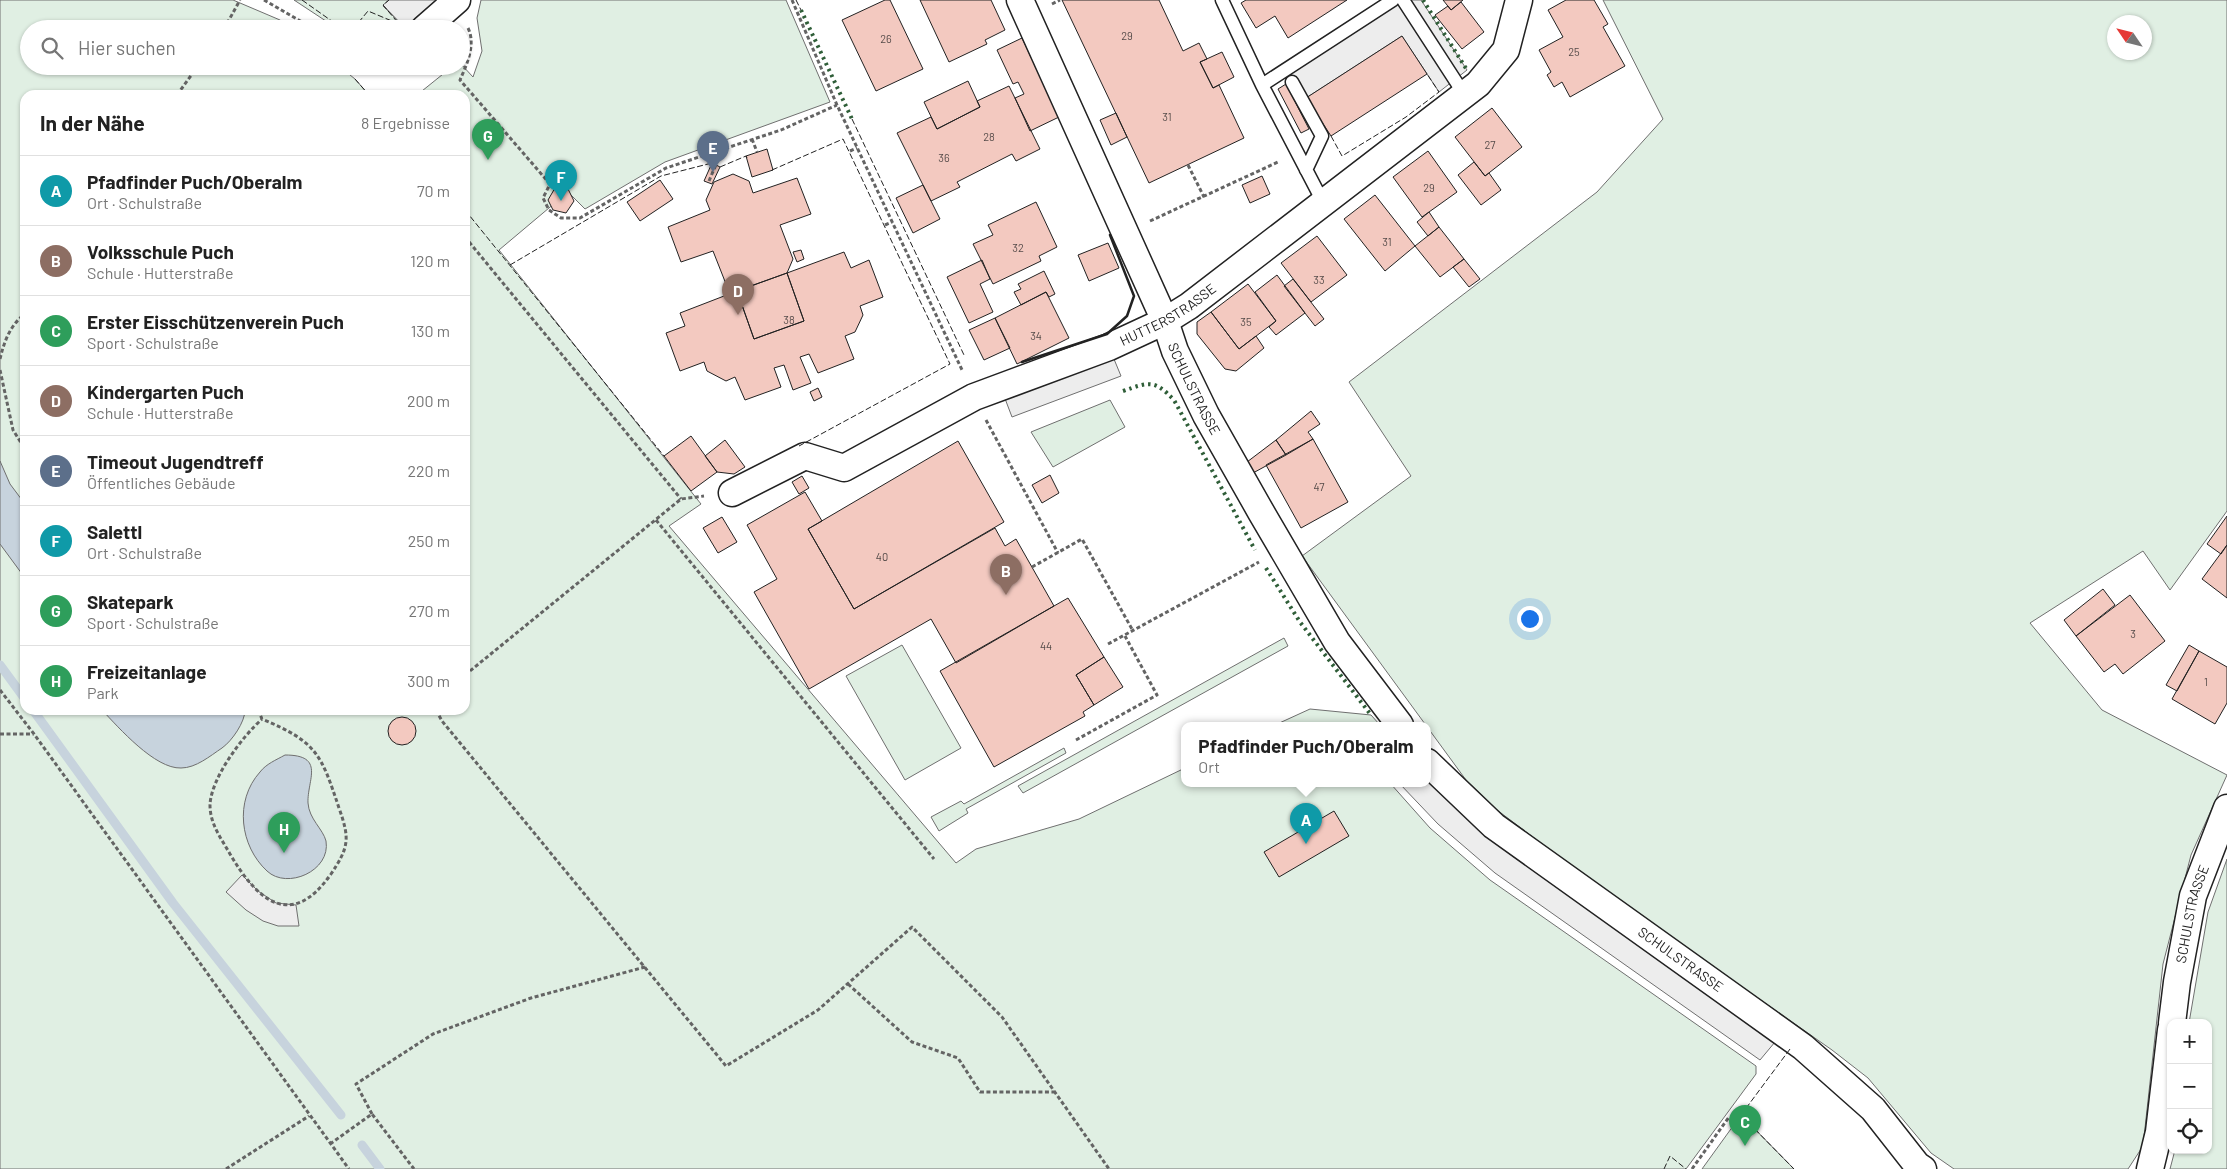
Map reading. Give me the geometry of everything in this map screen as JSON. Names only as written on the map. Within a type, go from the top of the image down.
[{"type":"street","name":"SCHULSTRASSE","points":[[1020,0],[1165,320],[1175,351],[1206,415],[1282,550],[1337,642],[1398,722]]},
{"type":"street","name":"HUTTERSTRASSE","points":[[732,493],[805,456],[844,468],[974,397],[1110,347],[1189,306],[1478,84],[1506,50],[1519,0]]},
{"type":"street","points":[[434,20],[455,2]]},
{"type":"street","name":"SCHULSTRASSE","points":[[1431,766],[1494,826],[1804,1047],[1873,1109],[1917,1165],[1923,1169]]},
{"type":"street","name":"SCHULSTRASSE","points":[[2172,1019],[2176,982],[2193,896],[2227,808]]},
{"type":"street","points":[[2150,1169],[2153,1164],[2159,1132],[2167,1064]]},
{"type":"lane","points":[[1222,0],[1262,85],[1323,202]]},
{"type":"lane","points":[[1262,85],[1393,0]]},
{"type":"lane","points":[[1403,0],[1464,94]]},
{"type":"lane","points":[[1292,82],[1322,136],[1306,170]]},
{"type":"path","points":[[229,20],[240,0]]},
{"type":"path","points":[[264,0],[298,20]]},
{"type":"path","points":[[792,0],[857,148],[974,397],[1058,553]]},
{"type":"path","points":[[455,2],[464,20]]},
{"type":"path","points":[[470,32],[472,36],[470,50]]},
{"type":"path","points":[[181,90],[192,75]]},
{"type":"path","points":[[462,75],[460,80],[469,90]]},
{"type":"path","points":[[470,92],[550,184],[544,198],[549,210],[561,218],[580,218],[666,168],[722,150],[838,105]]},
{"type":"path","points":[[752,139],[756,152]]},
{"type":"path","points":[[850,152],[857,148]]},
{"type":"path","points":[[709,181],[722,150]]},
{"type":"path","points":[[1188,165],[1204,198]]},
{"type":"path","points":[[1160,218],[1260,171]]},
{"type":"path","points":[[885,225],[892,222]]},
{"type":"path","points":[[470,243],[681,499]]},
{"type":"path","points":[[0,359],[5,338],[20,318]]},
{"type":"path","points":[[0,370],[13,430],[20,441]]},
{"type":"path","points":[[470,671],[681,499],[732,493]]},
{"type":"path","points":[[656,520],[934,859]]},
{"type":"path","points":[[1032,567],[1082,540],[1133,631]]},
{"type":"path","points":[[1108,644],[1282,550]]},
{"type":"path","points":[[1076,740],[1157,695],[1125,636]]},
{"type":"path","points":[[0,690],[34,734],[349,1169]]},
{"type":"path","points":[[260,715],[262,719],[300,738],[314,748],[323,763],[346,826],[347,845],[340,860],[323,885],[309,900],[296,905],[276,903],[258,891],[242,875],[213,824],[210,805],[218,778],[249,731],[262,719]]},
{"type":"path","points":[[439,715],[726,1066],[818,1010],[912,927],[1002,1017],[1109,1169]]},
{"type":"path","points":[[0,734],[34,734]]},
{"type":"path","points":[[414,1169],[372,1114],[356,1084],[433,1034],[531,998],[645,967]]},
{"type":"path","points":[[848,984],[912,1042],[958,1058],[980,1092],[1055,1092]]},
{"type":"path","points":[[330,1144],[372,1114]]},
{"type":"path","points":[[226,1169],[309,1116]]},
{"type":"path","points":[[1692,1169],[1729,1117]]},
{"type":"green space","points":[[0,0],[233,0],[280,20],[20,20],[20,75],[350,75],[365,90],[20,90],[20,715],[470,715],[470,90],[423,90],[442,75],[470,74],[473,77],[482,51],[477,18],[481,0],[786,0],[830,102],[665,162],[585,209],[568,192],[499,250],[701,504],[669,526],[956,863],[976,849],[1079,819],[1181,770],[1181,787],[1394,787],[1430,828],[1490,880],[1756,1066],[1756,1074],[1686,1169],[0,1169]]},
{"type":"green space","points":[[294,0],[389,0],[383,6],[397,20],[324,20]]},
{"type":"green space","points":[[1603,0],[2227,0],[2227,511],[2170,590],[2143,551],[2030,623],[2102,710],[2227,775],[2191,855],[2163,964],[2143,1146],[2128,1169],[1954,1169],[1931,1153],[1868,1078],[1832,1050],[1595,884],[1497,810],[1466,780],[1431,732],[1431,722],[1424,722],[1302,556],[1411,476],[1349,382],[1597,192],[1663,119]]},
{"type":"green space","points":[[1110,400],[1125,427],[1053,467],[1031,432]]},
{"type":"green space","points":[[1284,638],[1288,646],[1023,793],[1018,786]]},
{"type":"green space","points":[[902,645],[961,748],[905,780],[846,676]]},
{"type":"green space","points":[[1310,709],[1371,715],[1377,722],[1282,722]]},
{"type":"green space","points":[[1064,748],[1066,753],[966,809],[968,813],[939,831],[931,817],[961,801],[964,804]]},
{"type":"green space","points":[[2227,859],[2227,1169],[2170,1169],[2174,1154],[2212,1154],[2212,1019],[2190,1019],[2208,912]]},
{"type":"green space","points":[[1741,1115],[1794,1169],[1702,1169]]},
{"type":"shaded area","points":[[389,0],[441,0],[419,20],[397,20],[383,5]]},
{"type":"shaded area","points":[[1393,0],[1421,0],[1467,70],[1439,92],[1402,36],[1306,98],[1288,68]]},
{"type":"shaded area","points":[[1109,347],[1121,376],[1012,417],[1004,396]]},
{"type":"shaded area","points":[[0,461],[10,484],[20,497],[20,571],[0,544]]},
{"type":"shaded area","points":[[107,715],[244,715],[234,736],[226,745],[208,758],[187,767],[171,767],[160,762],[128,737]]},
{"type":"shaded area","points":[[285,755],[298,756],[306,759],[310,764],[312,770],[308,794],[309,809],[326,841],[326,852],[322,861],[315,869],[296,878],[285,879],[267,871],[258,861],[246,836],[244,809],[246,796],[260,772],[271,762]]},
{"type":"shaded area","points":[[1431,779],[1507,852],[1775,1042],[1760,1060],[1495,873],[1438,824],[1403,787],[1431,787]]},
{"type":"shaded area","points":[[242,875],[258,891],[276,903],[296,905],[299,926],[278,926],[263,921],[246,910],[226,892]]},
{"type":"building","points":[[885,0],[890,0],[923,69],[876,91],[842,20]]},
{"type":"building","points":[[920,0],[991,0],[1005,30],[985,40],[987,44],[949,62]]},
{"type":"building","points":[[1062,0],[1159,0],[1183,51],[1199,43],[1207,59],[1200,62],[1213,88],[1219,85],[1244,138],[1149,183]]},
{"type":"building","points":[[1246,0],[1347,0],[1288,38],[1275,16],[1256,28],[1241,3]]},
{"type":"building","points":[[1443,0],[1463,0],[1451,10]]},
{"type":"building","points":[[1566,0],[1594,0],[1608,24],[1603,27],[1625,66],[1570,97],[1562,82],[1554,87],[1547,75],[1551,72],[1539,50],[1563,37],[1548,10]]},
{"type":"building","points":[[1461,2],[1484,32],[1462,49],[1435,15],[1448,6],[1451,10]]},
{"type":"building","points":[[1402,36],[1427,74],[1331,136],[1306,98]]},
{"type":"building","points":[[1022,38],[1059,117],[1030,131],[1015,98],[1024,94],[1018,82],[1013,84],[997,50]]},
{"type":"building","points":[[1222,52],[1234,77],[1213,88],[1200,62]]},
{"type":"building","points":[[968,81],[980,107],[937,129],[924,102]]},
{"type":"building","points":[[1286,84],[1309,129],[1301,133],[1278,89]]},
{"type":"building","points":[[1009,86],[1040,149],[1016,161],[1012,154],[957,182],[960,187],[931,201],[897,133],[931,117],[937,129],[980,107],[977,101]]},
{"type":"building","points":[[1492,108],[1522,147],[1485,176],[1455,137]]},
{"type":"building","points":[[1116,113],[1127,137],[1111,145],[1100,120]]},
{"type":"building","points":[[767,149],[773,170],[752,177],[746,156]]},
{"type":"building","points":[[1428,151],[1457,192],[1422,217],[1393,177]]},
{"type":"building","points":[[1474,162],[1485,176],[1489,173],[1501,190],[1481,205],[1458,175]]},
{"type":"building","points":[[712,163],[720,167],[712,184],[704,181]]},
{"type":"building","points":[[733,174],[749,181],[753,193],[797,178],[811,214],[780,225],[793,259],[787,273],[737,291],[726,284],[713,251],[681,262],[668,227],[710,210],[706,200],[714,182]]},
{"type":"building","points":[[1262,176],[1270,194],[1250,203],[1242,185]]},
{"type":"building","points":[[660,180],[673,199],[640,221],[627,202]]},
{"type":"building","points":[[923,185],[940,219],[913,233],[896,198]]},
{"type":"building","points":[[555,188],[568,189],[574,201],[566,213],[553,210],[548,200]]},
{"type":"building","points":[[1375,195],[1415,246],[1385,271],[1344,219]]},
{"type":"building","points":[[1036,202],[1057,247],[1039,256],[1041,261],[993,284],[973,244],[993,235],[988,225]]},
{"type":"building","points":[[1429,212],[1439,227],[1428,236],[1417,222]]},
{"type":"building","points":[[1439,227],[1464,259],[1440,277],[1415,246]]},
{"type":"building","points":[[1317,236],[1347,275],[1311,302],[1281,263]]},
{"type":"building","points":[[1108,243],[1119,268],[1089,281],[1078,255]]},
{"type":"building","points":[[801,250],[804,259],[797,262],[793,252]]},
{"type":"building","points":[[844,252],[851,268],[869,260],[883,297],[860,306],[863,315],[855,332],[845,336],[854,359],[818,373],[809,354],[800,357],[811,383],[793,390],[784,365],[774,368],[781,387],[745,400],[735,377],[726,381],[707,371],[704,362],[680,371],[666,333],[685,326],[680,313],[737,291],[754,339],[804,321],[787,273]]},
{"type":"building","points":[[1464,259],[1480,279],[1469,287],[1453,267]]},
{"type":"building","points":[[982,260],[990,279],[980,284],[993,312],[969,323],[947,277]]},
{"type":"building","points":[[1044,271],[1055,294],[1049,297],[1046,292],[1021,305],[1014,292],[1021,289],[1018,284]]},
{"type":"building","points":[[787,273],[804,321],[754,339],[737,291]]},
{"type":"building","points":[[1277,275],[1305,313],[1276,335],[1269,327],[1276,321],[1255,292]]},
{"type":"building","points":[[1293,279],[1324,319],[1315,326],[1284,286]]},
{"type":"building","points":[[1248,284],[1276,321],[1239,349],[1211,312]]},
{"type":"building","points":[[1046,292],[1069,338],[1017,364],[995,318]]},
{"type":"building","points":[[1211,312],[1239,349],[1256,336],[1264,348],[1236,371],[1225,369],[1197,334],[1197,322]]},
{"type":"building","points":[[995,318],[1010,348],[984,360],[969,330]]},
{"type":"building","points":[[818,388],[822,397],[814,401],[810,392]]},
{"type":"building","points":[[1311,411],[1320,424],[1308,432],[1313,439],[1286,455],[1276,440]]},
{"type":"building","points":[[691,436],[717,472],[691,491],[664,456]]},
{"type":"building","points":[[1313,439],[1348,502],[1301,528],[1266,465]]},
{"type":"building","points":[[725,440],[745,467],[734,474],[717,472],[705,456]]},
{"type":"building","points":[[1276,440],[1286,455],[1253,473],[1247,462]]},
{"type":"building","points":[[958,441],[1004,522],[854,609],[808,529]]},
{"type":"building","points":[[1050,475],[1059,493],[1042,503],[1032,485]]},
{"type":"building","points":[[802,476],[809,488],[799,494],[792,482]]},
{"type":"building","points":[[805,492],[822,521],[808,529],[854,609],[995,528],[1005,546],[1016,539],[1054,606],[956,663],[931,619],[809,689],[754,592],[777,579],[747,525]]},
{"type":"building","points":[[2227,516],[2227,545],[2221,554],[2207,544]]},
{"type":"building","points":[[722,517],[737,542],[718,553],[703,528]]},
{"type":"building","points":[[2227,545],[2227,598],[2202,579]]},
{"type":"building","points":[[2103,589],[2115,605],[2076,636],[2064,620]]},
{"type":"building","points":[[2130,595],[2165,641],[2123,674],[2115,664],[2104,672],[2076,636]]},
{"type":"building","points":[[1068,598],[1104,657],[1076,675],[1094,705],[1083,712],[1085,716],[994,767],[940,671]]},
{"type":"building","points":[[2189,645],[2199,651],[2177,691],[2166,685]]},
{"type":"building","points":[[2199,651],[2227,667],[2227,703],[2215,724],[2172,699]]},
{"type":"building","points":[[1104,657],[1123,687],[1094,705],[1076,675]]},
{"type":"building","points":[[402,717],[412,721],[416,731],[412,741],[402,745],[392,741],[388,731],[392,721]]},
{"type":"building","points":[[1334,811],[1349,836],[1279,877],[1264,852]]},
{"type":"waterway","points":[[0,665],[20,692]]},
{"type":"waterway","points":[[37,715],[173,903],[341,1115]]},
{"type":"waterway","points":[[362,1145],[380,1169]]},
{"type":"hedge","points":[[1423,0],[1467,70]]},
{"type":"hedge","points":[[801,10],[852,119]]},
{"type":"hedge","points":[[1123,391],[1151,384],[1161,388],[1174,400],[1255,550]]},
{"type":"hedge","points":[[1266,568],[1300,622],[1371,715]]},
{"type":"fence","points":[[302,0],[330,20]]},
{"type":"fence","points":[[389,0],[383,5],[396,20]]},
{"type":"fence","points":[[796,0],[801,10]]},
{"type":"fence","points":[[360,20],[368,11],[389,20]]},
{"type":"fence","points":[[1331,136],[1342,156],[1406,117],[1439,92],[1427,74]]},
{"type":"fence","points":[[355,79],[365,90]]},
{"type":"fence","points":[[852,119],[964,355]]},
{"type":"fence","points":[[772,170],[843,139],[950,364],[799,446]]},
{"type":"fence","points":[[720,167],[746,156],[747,158]]},
{"type":"fence","points":[[510,265],[661,176],[712,163]]},
{"type":"fence","points":[[470,216],[664,456]]},
{"type":"fence","points":[[1790,1049],[1741,1115],[1794,1169]]},
{"type":"fence","points":[[1664,1169],[1670,1156],[1686,1169]]},
{"type":"wall","points":[[1022,362],[1107,334],[1127,316],[1134,296],[1110,235]]},
{"type":"place","name":"Skatepark","points":[[488,160]]},
{"type":"place","name":"Timeout Jugendtreff","points":[[713,172]]},
{"type":"place","name":"Salettl","points":[[561,201]]},
{"type":"place","name":"Kindergarten Puch","points":[[738,315]]},
{"type":"place","name":"Volksschule Puch","points":[[1006,595]]},
{"type":"place","name":"Pfadfinder Puch/Oberalm","points":[[1306,844]]},
{"type":"place","name":"Freizeitanlage","points":[[284,853]]},
{"type":"place","name":"Erster Eisschützenverein Puch","points":[[1745,1146]]}]
